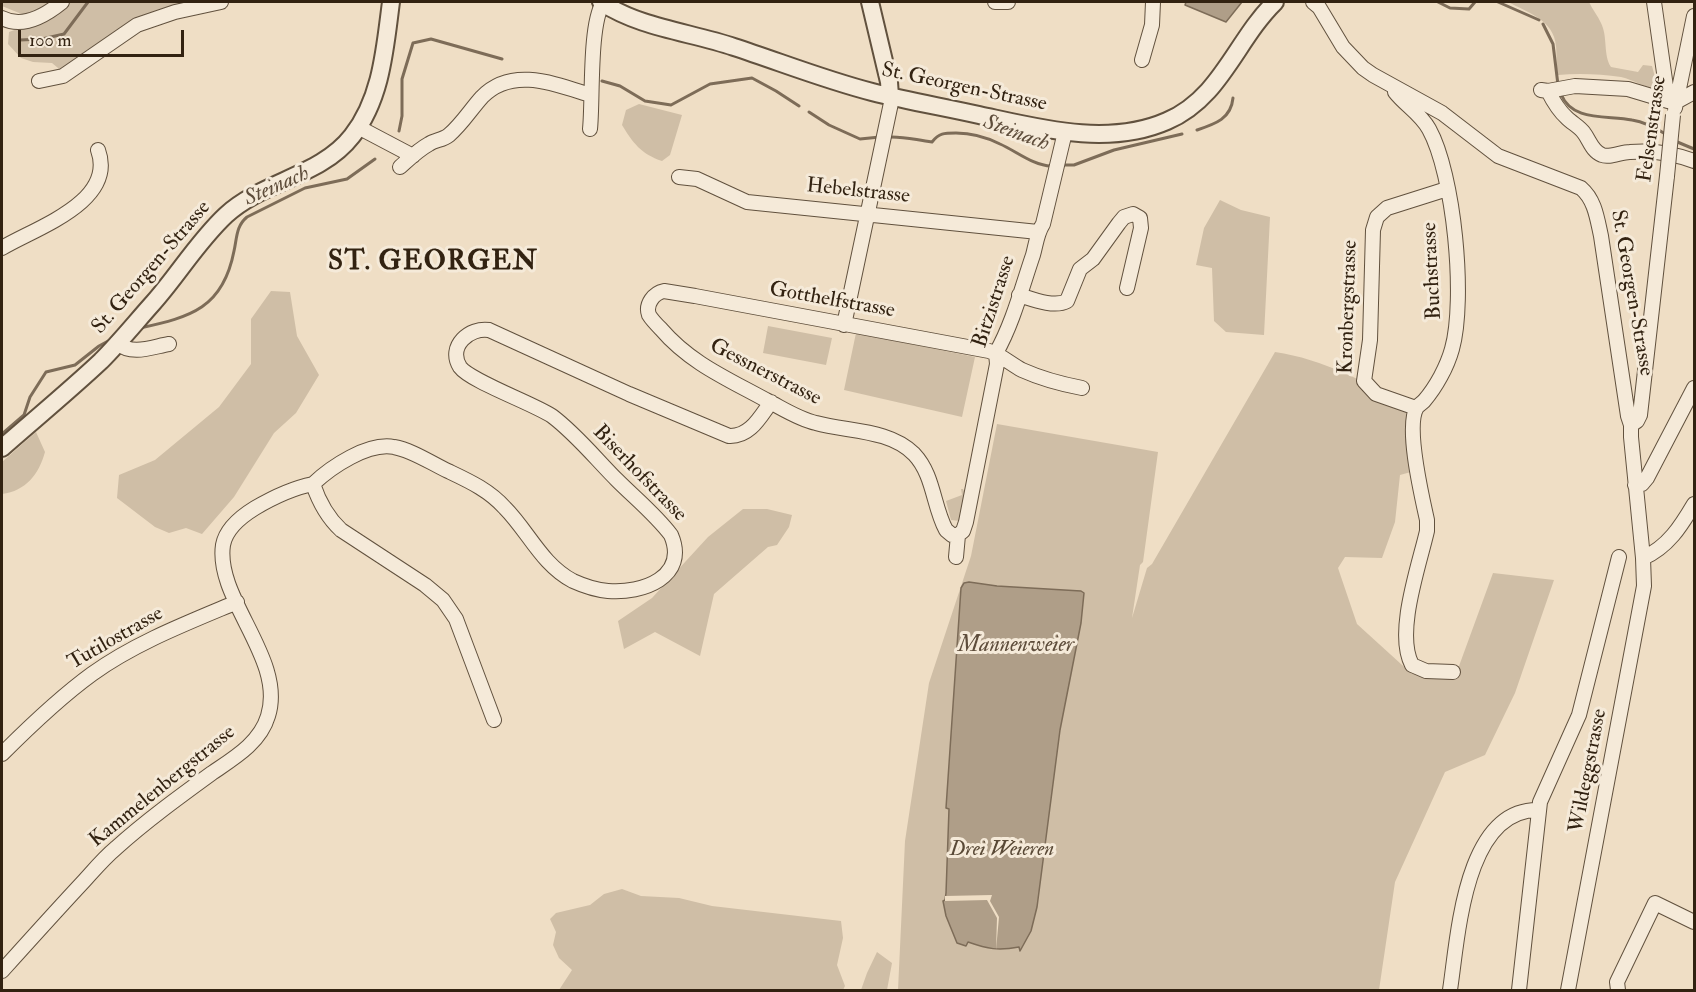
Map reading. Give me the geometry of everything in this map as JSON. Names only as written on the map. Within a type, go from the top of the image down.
[{"type":"street","points":[[2,18],[8,21],[27,22],[49,13],[62,2]]},
{"type":"street","points":[[39,81],[63,76],[137,26],[175,12],[221,2]]},
{"type":"street","name":"St. Georgen-Strasse","points":[[2,448],[84,376],[117,342],[155,301],[226,215],[249,198],[328,158],[342,147],[358,127],[372,98],[382,68],[391,2]]},
{"type":"street","points":[[590,129],[592,109],[590,94],[593,83],[597,20],[602,2]]},
{"type":"street","name":"St. Georgen-Strasse","points":[[602,2],[642,21],[716,41],[825,78],[890,96],[1065,132],[1099,133],[1142,129],[1167,122],[1188,110],[1212,88],[1275,2]]},
{"type":"street","points":[[844,325],[891,103],[889,82],[870,2]]},
{"type":"street","points":[[996,2],[1008,2]]},
{"type":"street","points":[[1142,60],[1152,25],[1153,2]]},
{"type":"street","name":"St. Georgen-Strasse","points":[[1313,2],[1319,7],[1343,47],[1363,68],[1442,113],[1498,156],[1575,184],[1587,193],[1594,205],[1601,236],[1628,416],[1632,425],[1631,437],[1643,558]]},
{"type":"street","points":[[1654,2],[1673,106]]},
{"type":"street","name":"Felsenstrasse","points":[[1632,425],[1640,415],[1673,106],[1695,16]]},
{"type":"street","points":[[358,127],[401,149],[430,143],[447,136],[482,97],[504,82],[520,79],[537,81],[590,94]]},
{"type":"street","name":"Buchstrasse","points":[[1391,86],[1428,128],[1438,153],[1447,189],[1457,247],[1457,324],[1447,363],[1424,400],[1416,408]]},
{"type":"street","points":[[1673,106],[1628,89],[1552,89],[1560,111],[1581,130],[1600,154],[1605,156],[1645,151],[1677,155],[1695,161]]},
{"type":"street","points":[[1673,106],[1695,92]]},
{"type":"street","name":"Bitzistrasse","points":[[956,557],[958,535],[963,531],[966,522],[997,364],[996,353],[1019,295],[1037,242],[1038,232],[1043,224],[1065,132]]},
{"type":"street","points":[[400,167],[401,149]]},
{"type":"street","points":[[2,248],[70,212],[84,200],[99,177],[101,166],[98,150]]},
{"type":"street","name":"Hebelstrasse","points":[[680,177],[697,179],[747,202],[1038,232]]},
{"type":"street","name":"Kronbergstrasse","points":[[1416,408],[1376,394],[1364,381],[1370,330],[1373,230],[1377,217],[1387,208],[1447,189]]},
{"type":"street","points":[[1019,295],[1061,304],[1067,302],[1083,265],[1093,260],[1119,223],[1133,214],[1140,218],[1141,228],[1127,288]]},
{"type":"street","name":"Gotthelfstrasse","points":[[660,291],[938,340],[996,353],[1003,360],[1042,378],[1082,388]]},
{"type":"street","name":"Gessnerstrasse","points":[[660,291],[652,298],[648,311],[650,316],[667,336],[702,366],[802,419],[883,436],[903,445],[916,456],[925,471],[946,530],[952,535],[958,535]]},
{"type":"street","name":"Biserhofstrasse","points":[[313,484],[363,450],[393,446],[490,494],[506,508],[548,562],[572,580],[597,590],[620,592],[638,589],[661,579],[670,570],[676,555],[671,535],[552,417],[526,401],[462,370],[457,359],[460,342],[476,330],[489,330],[629,394],[729,436],[742,434],[752,428],[771,402]]},
{"type":"street","points":[[117,342],[123,349],[130,350],[169,344]]},
{"type":"street","points":[[1635,485],[1642,484],[1647,478],[1695,388]]},
{"type":"street","points":[[1416,408],[1413,445],[1427,520],[1406,626],[1407,643],[1410,660],[1415,667],[1425,671],[1453,672]]},
{"type":"street","points":[[313,484],[321,505],[330,520],[340,530],[425,585],[444,600],[456,620],[494,720]]},
{"type":"street","name":"Kammelenbergstrasse","points":[[2,971],[114,850],[169,803],[243,751],[258,737],[268,718],[272,699],[270,679],[223,563],[223,545],[225,538],[240,518],[248,512],[300,487],[313,484]]},
{"type":"street","points":[[1643,558],[1666,544],[1695,504]]},
{"type":"street","points":[[1519,990],[1539,810],[1543,795],[1579,715],[1619,557]]},
{"type":"street","name":"Wildeggstrasse","points":[[1568,990],[1642,603],[1643,558]]},
{"type":"street","name":"Tutilostrasse","points":[[2,754],[66,693],[93,673],[135,648],[237,602]]},
{"type":"street","points":[[1450,990],[1466,891],[1481,850],[1489,837],[1508,817],[1516,812],[1539,810]]},
{"type":"street","points":[[1618,990],[1617,982],[1655,903],[1695,922]]},
{"type":"green space","points":[[2,2],[200,2],[177,7],[64,73],[52,63],[33,62],[21,58],[8,44],[9,32],[20,28],[24,15],[2,6]]},
{"type":"green space","points":[[1508,2],[1589,2],[1603,28],[1607,57],[1611,67],[1638,72],[1643,65],[1652,66],[1658,88],[1613,76],[1558,75],[1556,46],[1550,30],[1545,23],[1531,13]]},
{"type":"green space","points":[[639,104],[682,115],[670,155],[662,161],[648,155],[638,147],[622,125],[626,110]]},
{"type":"green space","points":[[1220,200],[1241,210],[1270,217],[1264,335],[1226,332],[1214,321],[1212,268],[1196,265],[1204,228]]},
{"type":"green space","points":[[271,291],[290,292],[297,336],[319,375],[296,413],[274,433],[234,497],[202,534],[186,528],[169,533],[155,527],[117,498],[119,475],[155,460],[219,407],[251,364],[251,319]]},
{"type":"green space","points":[[768,326],[832,338],[826,365],[763,353]]},
{"type":"green space","points":[[856,333],[975,357],[962,417],[844,390]]},
{"type":"green space","name":"Drei Weieren","points":[[1275,352],[1328,366],[1410,407],[1418,470],[1400,475],[1395,522],[1382,558],[1345,557],[1338,568],[1357,624],[1412,674],[1455,677],[1493,573],[1554,580],[1515,693],[1485,755],[1445,772],[1395,882],[1379,990],[898,990],[905,841],[929,683],[971,556],[997,424],[1158,452],[1143,562],[1140,565],[1132,618],[1147,568],[1152,564]]},
{"type":"green space","points":[[36,432],[45,452],[39,467],[25,485],[2,494],[2,462]]},
{"type":"green space","points":[[961,489],[965,493],[960,521],[951,520],[946,501],[962,495]]},
{"type":"green space","points":[[743,509],[767,509],[792,515],[789,527],[777,545],[768,547],[714,594],[700,656],[655,632],[624,649],[618,621],[652,598],[708,537]]},
{"type":"green space","points":[[622,889],[641,896],[679,898],[712,906],[841,921],[843,938],[837,965],[845,986],[843,990],[559,990],[572,970],[559,958],[553,945],[556,932],[550,919],[556,913],[590,905],[604,894]]},
{"type":"green space","points":[[877,952],[892,963],[887,990],[861,990],[867,973]]},
{"type":"water","points":[[1186,2],[1242,2],[1226,22],[1185,5]]},
{"type":"water","name":"Mannenweier","points":[[964,583],[1084,593],[1081,623],[1060,730],[1037,907],[1031,931],[1020,951],[1019,947],[999,949],[968,942],[966,946],[957,943],[946,916],[943,901],[946,893],[949,809],[946,808],[961,588]]},
{"type":"pier","points":[[992,895],[990,901],[999,917],[996,950],[997,918],[987,900],[945,901],[945,896]]},
{"type":"waterway","points":[[20,40],[42,39],[64,34],[88,2]]},
{"type":"waterway","name":"Steinach","points":[[1438,2],[1450,8],[1469,9],[1475,2]]},
{"type":"waterway","name":"Steinach","points":[[1498,2],[1539,20]]},
{"type":"waterway","name":"Steinach","points":[[1543,24],[1553,44],[1558,85]]},
{"type":"waterway","name":"Steinach","points":[[399,131],[402,116],[402,79],[413,43],[431,39],[502,59]]},
{"type":"waterway","name":"Steinach","points":[[602,81],[620,86],[645,101],[671,105],[710,84],[752,78],[799,106]]},
{"type":"waterway","name":"Steinach","points":[[1561,94],[1566,103],[1582,113],[1637,121],[1667,135]]},
{"type":"waterway","name":"Steinach","points":[[1197,130],[1221,120],[1229,111],[1233,98]]},
{"type":"waterway","name":"Steinach","points":[[809,112],[829,125],[860,139],[880,137]]},
{"type":"waterway","name":"Steinach","points":[[887,137],[932,142],[945,133],[962,133],[984,137],[1038,164],[1051,166]]},
{"type":"waterway","name":"Steinach","points":[[1061,165],[1074,165],[1114,150],[1182,134]]},
{"type":"waterway","name":"Steinach","points":[[1675,141],[1694,149]]},
{"type":"waterway","name":"Steinach","points":[[140,328],[189,314],[213,298],[222,286],[229,270],[239,228],[247,217],[305,188],[347,179],[375,159]]},
{"type":"waterway","name":"Steinach","points":[[2,434],[24,415],[30,397],[46,372],[75,365],[110,340]]},
{"type":"district","name":"ST. GEORGEN","points":[[433,263]]}]
